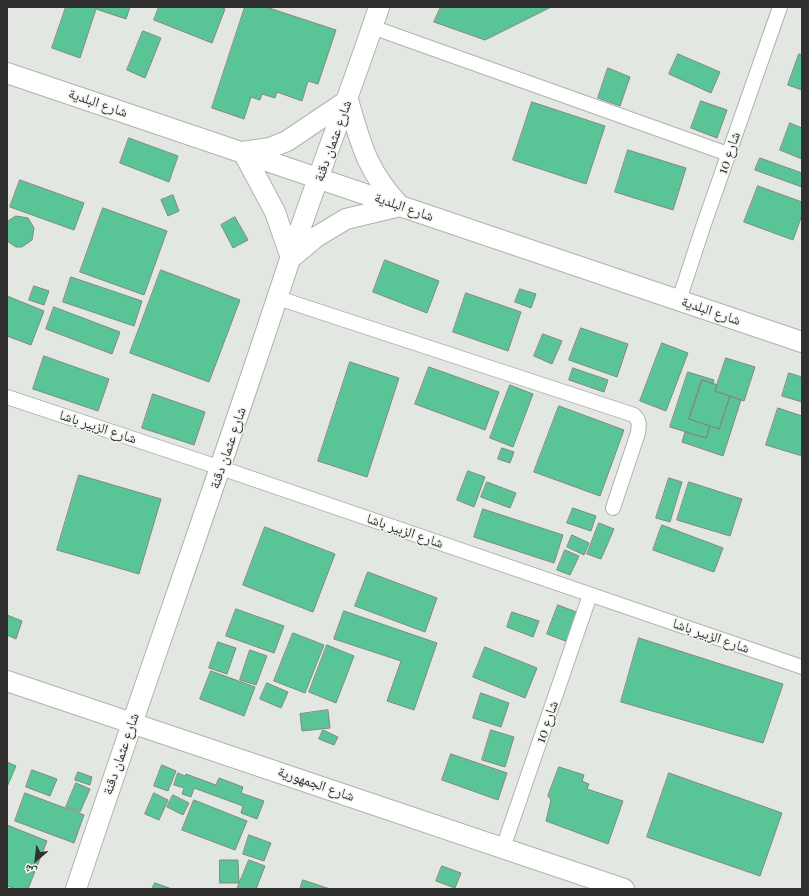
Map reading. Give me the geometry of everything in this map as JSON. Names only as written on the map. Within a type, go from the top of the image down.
[{"type":"street","name":"شارع عثمان دقنة","points":[[76,889],[132,722],[221,468],[291,258],[348,100],[379,7]]},
{"type":"street","name":"شارع 10","points":[[679,300],[728,154],[780,7]]},
{"type":"street","points":[[372,27],[728,154]]},
{"type":"street","name":"شارع البلدية","points":[[7,73],[802,342]]},
{"type":"street","points":[[348,100],[364,154],[384,189],[400,206],[346,219],[316,237],[291,258],[275,212],[243,152],[270,148],[287,141],[348,100]]},
{"type":"street","points":[[278,298],[634,415],[638,419],[638,433],[613,508]]},
{"type":"street","name":"شارع الزبير باشا","points":[[7,397],[221,468],[802,667]]},
{"type":"street","name":"شارع 10","points":[[503,848],[590,595]]},
{"type":"street","name":"شارع الجمهورية","points":[[7,681],[624,889]]},
{"type":"building","points":[[66,7],[130,7],[126,19],[96,9],[80,58],[52,48]]},
{"type":"building","points":[[159,7],[220,7],[225,9],[212,43],[154,20]]},
{"type":"building","points":[[245,7],[266,7],[336,30],[318,84],[308,81],[302,101],[277,92],[275,98],[262,94],[260,100],[251,97],[244,119],[212,108]]},
{"type":"building","points":[[441,7],[551,7],[485,40],[434,22]]},
{"type":"building","points":[[143,31],[161,38],[145,78],[127,70]]},
{"type":"building","points":[[678,54],[720,72],[711,93],[669,74]]},
{"type":"building","points":[[799,54],[802,55],[802,90],[788,85]]},
{"type":"building","points":[[608,68],[630,77],[620,106],[598,98]]},
{"type":"building","points":[[701,101],[727,110],[717,138],[691,128]]},
{"type":"building","points":[[532,102],[605,126],[586,184],[513,160]]},
{"type":"building","points":[[790,123],[802,128],[802,159],[780,150]]},
{"type":"building","points":[[129,138],[178,156],[169,182],[120,163]]},
{"type":"building","points":[[628,150],[686,168],[673,210],[615,192]]},
{"type":"building","points":[[760,158],[802,173],[802,187],[755,170]]},
{"type":"building","points":[[20,180],[84,203],[74,230],[10,207]]},
{"type":"building","points":[[758,186],[802,202],[802,215],[793,240],[744,222]]},
{"type":"building","points":[[173,195],[179,211],[168,216],[161,200]]},
{"type":"building","points":[[103,208],[167,231],[144,295],[80,272]]},
{"type":"building","points":[[16,216],[28,218],[34,228],[32,240],[22,247],[16,247],[7,241],[7,222]]},
{"type":"building","points":[[235,217],[248,240],[233,248],[221,225]]},
{"type":"building","points":[[385,260],[439,281],[427,313],[373,292]]},
{"type":"building","points":[[161,270],[240,300],[209,382],[130,353]]},
{"type":"building","points":[[71,277],[142,301],[134,326],[63,302]]},
{"type":"building","points":[[34,286],[49,291],[44,305],[29,300]]},
{"type":"building","points":[[520,289],[536,294],[531,308],[515,302]]},
{"type":"building","points":[[466,293],[521,312],[508,351],[453,332]]},
{"type":"building","points":[[7,296],[44,311],[31,345],[7,336]]},
{"type":"building","points":[[54,307],[120,332],[112,354],[46,329]]},
{"type":"building","points":[[581,328],[628,344],[617,377],[569,360]]},
{"type":"building","points":[[543,334],[562,341],[552,364],[534,356]]},
{"type":"building","points":[[662,343],[688,353],[666,411],[640,401]]},
{"type":"building","points":[[44,356],[109,379],[98,411],[33,389]]},
{"type":"building","points":[[726,358],[755,367],[744,401],[715,391]]},
{"type":"building","points":[[350,362],[399,378],[367,477],[318,461]]},
{"type":"building","points":[[429,367],[499,392],[485,430],[415,404]]},
{"type":"building","points":[[573,368],[608,380],[604,392],[569,380]]},
{"type":"building","points":[[688,372],[714,380],[713,384],[702,380],[689,419],[710,426],[706,438],[670,427]]},
{"type":"building","points":[[789,373],[802,377],[802,402],[782,396]]},
{"type":"building","points":[[702,380],[718,385],[715,391],[730,396],[719,429],[689,419]]},
{"type":"building","points":[[510,385],[533,394],[513,447],[490,438]]},
{"type":"building","points":[[153,394],[205,412],[194,445],[142,428]]},
{"type":"building","points":[[730,396],[741,400],[723,456],[682,442],[685,432],[706,438],[710,426],[719,429]]},
{"type":"building","points":[[559,406],[624,430],[600,496],[534,472]]},
{"type":"building","points":[[778,408],[802,416],[802,456],[766,445]]},
{"type":"building","points":[[502,448],[514,452],[510,463],[498,459]]},
{"type":"building","points":[[468,471],[485,477],[474,507],[457,500]]},
{"type":"building","points":[[79,475],[161,499],[139,574],[57,550]]},
{"type":"building","points":[[669,478],[682,482],[670,522],[656,518]]},
{"type":"building","points":[[487,482],[516,493],[510,508],[481,497]]},
{"type":"building","points":[[689,482],[742,499],[730,536],[677,520]]},
{"type":"building","points":[[573,508],[596,516],[591,531],[567,523]]},
{"type":"building","points":[[483,509],[563,535],[554,563],[474,537]]},
{"type":"building","points":[[599,523],[614,529],[601,559],[587,554]]},
{"type":"building","points":[[662,525],[723,548],[714,572],[653,550]]},
{"type":"building","points":[[265,527],[335,554],[313,612],[243,585]]},
{"type":"building","points":[[572,535],[589,543],[584,555],[567,547]]},
{"type":"building","points":[[565,550],[579,556],[570,575],[557,570]]},
{"type":"building","points":[[368,572],[437,598],[425,632],[355,606]]},
{"type":"building","points":[[558,605],[579,613],[568,642],[547,634]]},
{"type":"building","points":[[236,609],[284,626],[274,653],[226,636]]},
{"type":"building","points":[[344,611],[437,643],[414,710],[387,701],[401,661],[334,639]]},
{"type":"building","points":[[512,612],[539,621],[533,637],[507,627]]},
{"type":"building","points":[[7,615],[22,621],[16,639],[7,635]]},
{"type":"building","points":[[293,633],[324,645],[305,693],[274,681]]},
{"type":"building","points":[[639,638],[783,684],[763,743],[621,702]]},
{"type":"building","points":[[218,642],[236,648],[227,674],[209,668]]},
{"type":"building","points":[[327,645],[354,656],[336,703],[309,692]]},
{"type":"building","points":[[485,647],[537,668],[525,698],[473,677]]},
{"type":"building","points":[[250,650],[267,656],[256,685],[240,680]]},
{"type":"building","points":[[211,671],[255,687],[244,716],[200,699]]},
{"type":"building","points":[[267,683],[288,692],[281,708],[260,699]]},
{"type":"building","points":[[481,693],[509,703],[501,727],[473,718]]},
{"type":"building","points":[[328,710],[330,728],[302,731],[300,714]]},
{"type":"building","points":[[323,730],[338,737],[334,745],[319,739]]},
{"type":"building","points":[[491,730],[514,737],[505,767],[482,760]]},
{"type":"building","points":[[451,754],[507,773],[498,800],[442,780]]},
{"type":"building","points":[[7,762],[16,766],[7,787]]},
{"type":"building","points":[[162,765],[176,771],[168,791],[154,786]]},
{"type":"building","points":[[559,767],[584,775],[582,781],[589,784],[587,789],[623,801],[608,844],[546,821],[551,800],[548,796]]},
{"type":"building","points":[[32,770],[57,779],[50,796],[26,787]]},
{"type":"building","points":[[78,772],[92,777],[90,785],[75,780]]},
{"type":"building","points":[[178,773],[185,776],[186,774],[216,785],[219,778],[243,787],[241,793],[264,801],[257,819],[241,813],[243,806],[194,788],[191,797],[182,794],[184,788],[174,785]]},
{"type":"building","points":[[669,773],[782,813],[760,876],[647,837]]},
{"type":"building","points":[[76,783],[90,789],[80,812],[66,807]]},
{"type":"building","points":[[25,793],[84,815],[74,843],[15,821]]},
{"type":"building","points":[[154,793],[168,800],[159,820],[145,814]]},
{"type":"building","points":[[173,795],[189,803],[183,815],[167,807]]},
{"type":"building","points":[[194,800],[247,821],[235,850],[182,830]]},
{"type":"building","points":[[7,825],[47,841],[28,889],[16,889],[7,886]]},
{"type":"building","points":[[249,835],[271,843],[264,861],[243,854]]},
{"type":"building","points":[[220,860],[238,860],[239,883],[220,883]]},
{"type":"building","points":[[249,860],[265,866],[256,889],[237,889]]},
{"type":"building","points":[[442,866],[461,873],[455,888],[436,881]]},
{"type":"building","points":[[303,880],[330,889],[300,889]]},
{"type":"building","points":[[155,883],[172,889],[152,889]]}]
